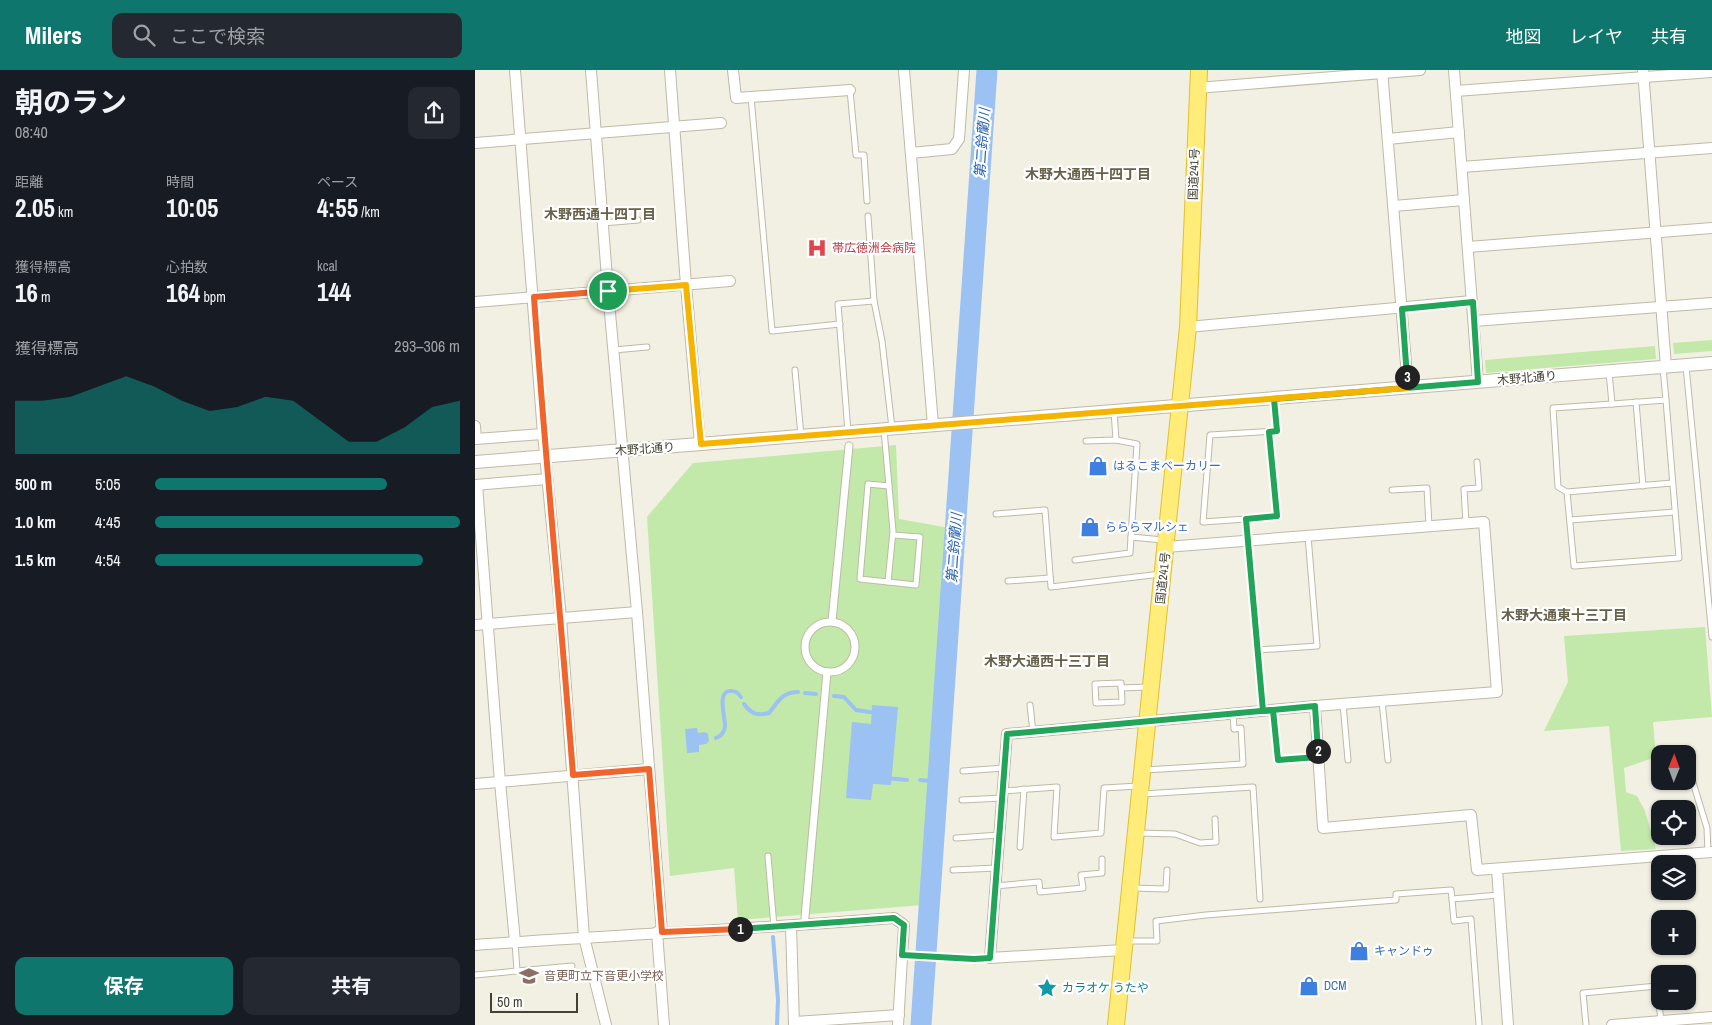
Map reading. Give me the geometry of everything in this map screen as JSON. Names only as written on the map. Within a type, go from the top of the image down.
[{"type":"highway","name":"国道241号","points":[[1116,1025],[1188,327],[1199,70]]},
{"type":"street","points":[[515,70],[534,297],[543,434],[561,618],[584,937],[605,1025]]},
{"type":"street","points":[[591,70],[608,291],[637,612],[649,769],[664,1025]]},
{"type":"street","points":[[670,70],[686,285],[701,444]]},
{"type":"street","points":[[733,70],[735,98],[850,90]]},
{"type":"street","points":[[904,70],[933,425]]},
{"type":"street","points":[[911,154],[952,149],[959,139],[964,70]]},
{"type":"street","points":[[1197,88],[1306,75],[1420,70]]},
{"type":"street","points":[[1454,70],[1478,382]]},
{"type":"street","points":[[1382,72],[1407,388]]},
{"type":"street","points":[[1456,91],[1643,73],[1712,72]]},
{"type":"street","points":[[1643,73],[1664,367]]},
{"type":"street","points":[[475,143],[721,123]]},
{"type":"street","points":[[1388,139],[1459,132]]},
{"type":"street","points":[[1462,167],[1712,148]]},
{"type":"street","points":[[1394,206],[1465,200]]},
{"type":"street","points":[[1468,246],[1712,228]]},
{"type":"street","points":[[475,302],[730,281]]},
{"type":"street","points":[[1188,327],[1473,302]]},
{"type":"street","points":[[1474,322],[1712,303]]},
{"type":"street","name":"木野北通り","points":[[475,462],[801,436],[848,439],[888,429],[933,425],[1180,407],[1712,363]]},
{"type":"street","points":[[475,426],[476,439],[543,434]]},
{"type":"street","points":[[832,621],[848,439]]},
{"type":"street","points":[[515,942],[476,485],[547,479]]},
{"type":"street","points":[[1124,945],[990,958],[1007,734],[1343,703],[1497,692],[1484,522],[1308,536],[1166,544]]},
{"type":"street","points":[[475,625],[637,612]]},
{"type":"street","points":[[832,621],[842,624],[850,630],[855,639],[856,649],[853,659],[846,666],[837,671],[827,672],[819,670],[811,664],[807,657],[805,640],[815,626],[823,622],[832,621]]},
{"type":"street","points":[[805,917],[827,672]]},
{"type":"street","points":[[1315,706],[1323,828],[1471,815],[1477,870],[1710,852]]},
{"type":"street","points":[[475,784],[649,769]]},
{"type":"street","points":[[1497,869],[1508,1025]]},
{"type":"street","points":[[475,945],[894,918],[904,925],[898,1020],[794,1023],[791,926]]},
{"type":"street","points":[[1612,1025],[1712,1017]]},
{"type":"lane","points":[[850,90],[856,155],[864,155],[867,201]]},
{"type":"lane","points":[[751,97],[772,330],[839,324]]},
{"type":"lane","points":[[868,216],[874,301],[883,341],[888,429],[889,486],[893,535],[888,582]]},
{"type":"lane","points":[[603,223],[638,220]]},
{"type":"lane","points":[[848,439],[838,304],[874,301]]},
{"type":"lane","points":[[614,350],[647,347]]},
{"type":"lane","points":[[1685,365],[1712,637]]},
{"type":"lane","points":[[1567,492],[1574,566],[1679,558],[1664,367]]},
{"type":"lane","points":[[795,370],[801,436]]},
{"type":"lane","points":[[1609,371],[1612,404]]},
{"type":"lane","points":[[1269,432],[1277,516],[1203,522],[1210,435],[1277,431],[1274,399]]},
{"type":"lane","points":[[1666,400],[1553,408],[1558,488],[1567,492],[1673,484]]},
{"type":"lane","points":[[1636,402],[1643,486]]},
{"type":"lane","points":[[1114,411],[1116,440]]},
{"type":"lane","points":[[1075,560],[1130,553],[1137,444],[1116,440],[1086,441]]},
{"type":"lane","points":[[1467,523],[1464,489],[1479,488],[1477,462]]},
{"type":"lane","points":[[889,486],[868,484],[859,579],[915,585],[920,537],[893,535]]},
{"type":"lane","points":[[1392,490],[1427,488],[1429,526]]},
{"type":"lane","points":[[996,514],[1045,510],[1051,587],[1163,574]]},
{"type":"lane","points":[[1570,520],[1675,512]]},
{"type":"lane","points":[[1246,519],[1257,650],[1278,760],[1318,757]]},
{"type":"lane","points":[[1257,650],[1317,646],[1308,536]]},
{"type":"lane","points":[[1131,537],[1166,544]]},
{"type":"lane","points":[[1008,581],[1050,578]]},
{"type":"lane","points":[[1121,683],[1121,688],[1122,702],[1096,704],[1095,684],[1121,683]]},
{"type":"lane","points":[[1121,688],[1151,687]]},
{"type":"lane","points":[[1382,700],[1388,760]]},
{"type":"lane","points":[[1343,703],[1348,760]]},
{"type":"lane","points":[[1030,705],[1033,732]]},
{"type":"lane","points":[[962,800],[1023,789],[1057,787],[1054,838],[1101,833],[1104,788],[1141,784],[1243,764],[1241,728],[1234,729],[1233,714]]},
{"type":"lane","points":[[963,771],[1004,768]]},
{"type":"lane","points":[[1141,784],[1253,787],[1259,899]]},
{"type":"lane","points":[[1020,846],[1023,789]]},
{"type":"lane","points":[[1695,790],[1707,828],[1710,852]]},
{"type":"lane","points":[[1136,833],[1175,834],[1200,842],[1215,842],[1215,818]]},
{"type":"lane","points":[[955,838],[999,835]]},
{"type":"lane","points":[[769,856],[774,927]]},
{"type":"lane","points":[[995,886],[1039,882],[1040,892],[1083,888],[1081,874],[1102,873],[1102,859]]},
{"type":"lane","points":[[953,870],[996,868]]},
{"type":"lane","points":[[1130,888],[1166,889],[1167,870]]},
{"type":"lane","points":[[1124,945],[1157,941],[1156,921],[1206,915],[1396,900],[1396,894],[1451,890],[1454,921],[1471,919],[1479,1025]]},
{"type":"lane","points":[[1452,899],[1499,895]]},
{"type":"lane","points":[[515,942],[517,971]]},
{"type":"lane","points":[[902,955],[974,959],[990,958]]},
{"type":"lane","points":[[475,975],[573,966]]},
{"type":"lane","points":[[1586,1025],[1583,993],[1657,986],[1661,1021]]},
{"type":"green space","points":[[1712,340],[1712,351],[1674,354],[1673,343]]},
{"type":"green space","points":[[1655,346],[1656,359],[1486,373],[1485,360]]},
{"type":"green space","points":[[896,445],[899,519],[950,528],[923,905],[738,920],[734,868],[670,876],[647,517],[693,463]]},
{"type":"green space","points":[[1705,627],[1712,717],[1653,722],[1655,745],[1651,745],[1651,759],[1624,768],[1626,792],[1637,796],[1645,811],[1651,832],[1651,845],[1655,845],[1656,849],[1621,851],[1609,726],[1544,731],[1568,682],[1564,636]]},
{"type":"water","points":[[872,705],[898,707],[891,785],[873,784],[871,800],[846,798],[852,722],[871,724]]},
{"type":"water","points":[[697,728],[698,733],[705,732],[708,734],[709,741],[706,744],[699,745],[699,752],[687,753],[685,729]]},
{"type":"waterway","name":"第二鈴蘭川","points":[[921,1025],[987,70]]},
{"type":"waterway","points":[[716,738],[721,735],[725,728],[724,694],[733,691],[741,697]]},
{"type":"waterway","points":[[744,704],[752,712],[765,714],[769,713],[784,696],[798,692]]},
{"type":"waterway","points":[[805,693],[816,694]]},
{"type":"waterway","points":[[834,696],[844,697],[856,710],[876,713]]},
{"type":"waterway","points":[[887,778],[907,780]]},
{"type":"waterway","points":[[920,780],[939,782]]},
{"type":"waterway","points":[[773,937],[778,1000],[777,1025]]},
{"type":"place","name":"帯広徳洲会病院","points":[[817,248]]},
{"type":"place","name":"はるこまベーカリー","points":[[1098,466]]},
{"type":"place","name":"らららマルシェ","points":[[1090,527]]},
{"type":"place","name":"キャンドゥ","points":[[1359,951]]},
{"type":"place","name":"音更町立下音更小学校","points":[[529,976]]},
{"type":"place","name":"DCM","points":[[1309,986]]},
{"type":"place","name":"カラオケ うたや","points":[[1047,988]]},
{"type":"district","name":"木野大通西十四丁目","points":[[1088,174]]},
{"type":"district","name":"木野西通十四丁目","points":[[600,214]]},
{"type":"district","name":"木野大通東十三丁目","points":[[1564,615]]},
{"type":"district","name":"木野大通西十三丁目","points":[[1047,661]]},
{"type":"route","points":[[608,291],[534,297],[544,445],[561,618],[573,775],[649,769],[662,932],[774,927],[894,918],[904,925],[902,955],[974,959],[990,958],[1007,734],[1147,722],[1233,714],[1263,711],[1273,710],[1278,760],[1318,757],[1315,706],[1273,710],[1263,711],[1246,519],[1277,516],[1269,432],[1277,431],[1274,399],[1407,388],[1478,382],[1473,302],[1402,309],[1407,388],[701,444],[686,285],[608,291]]}]
